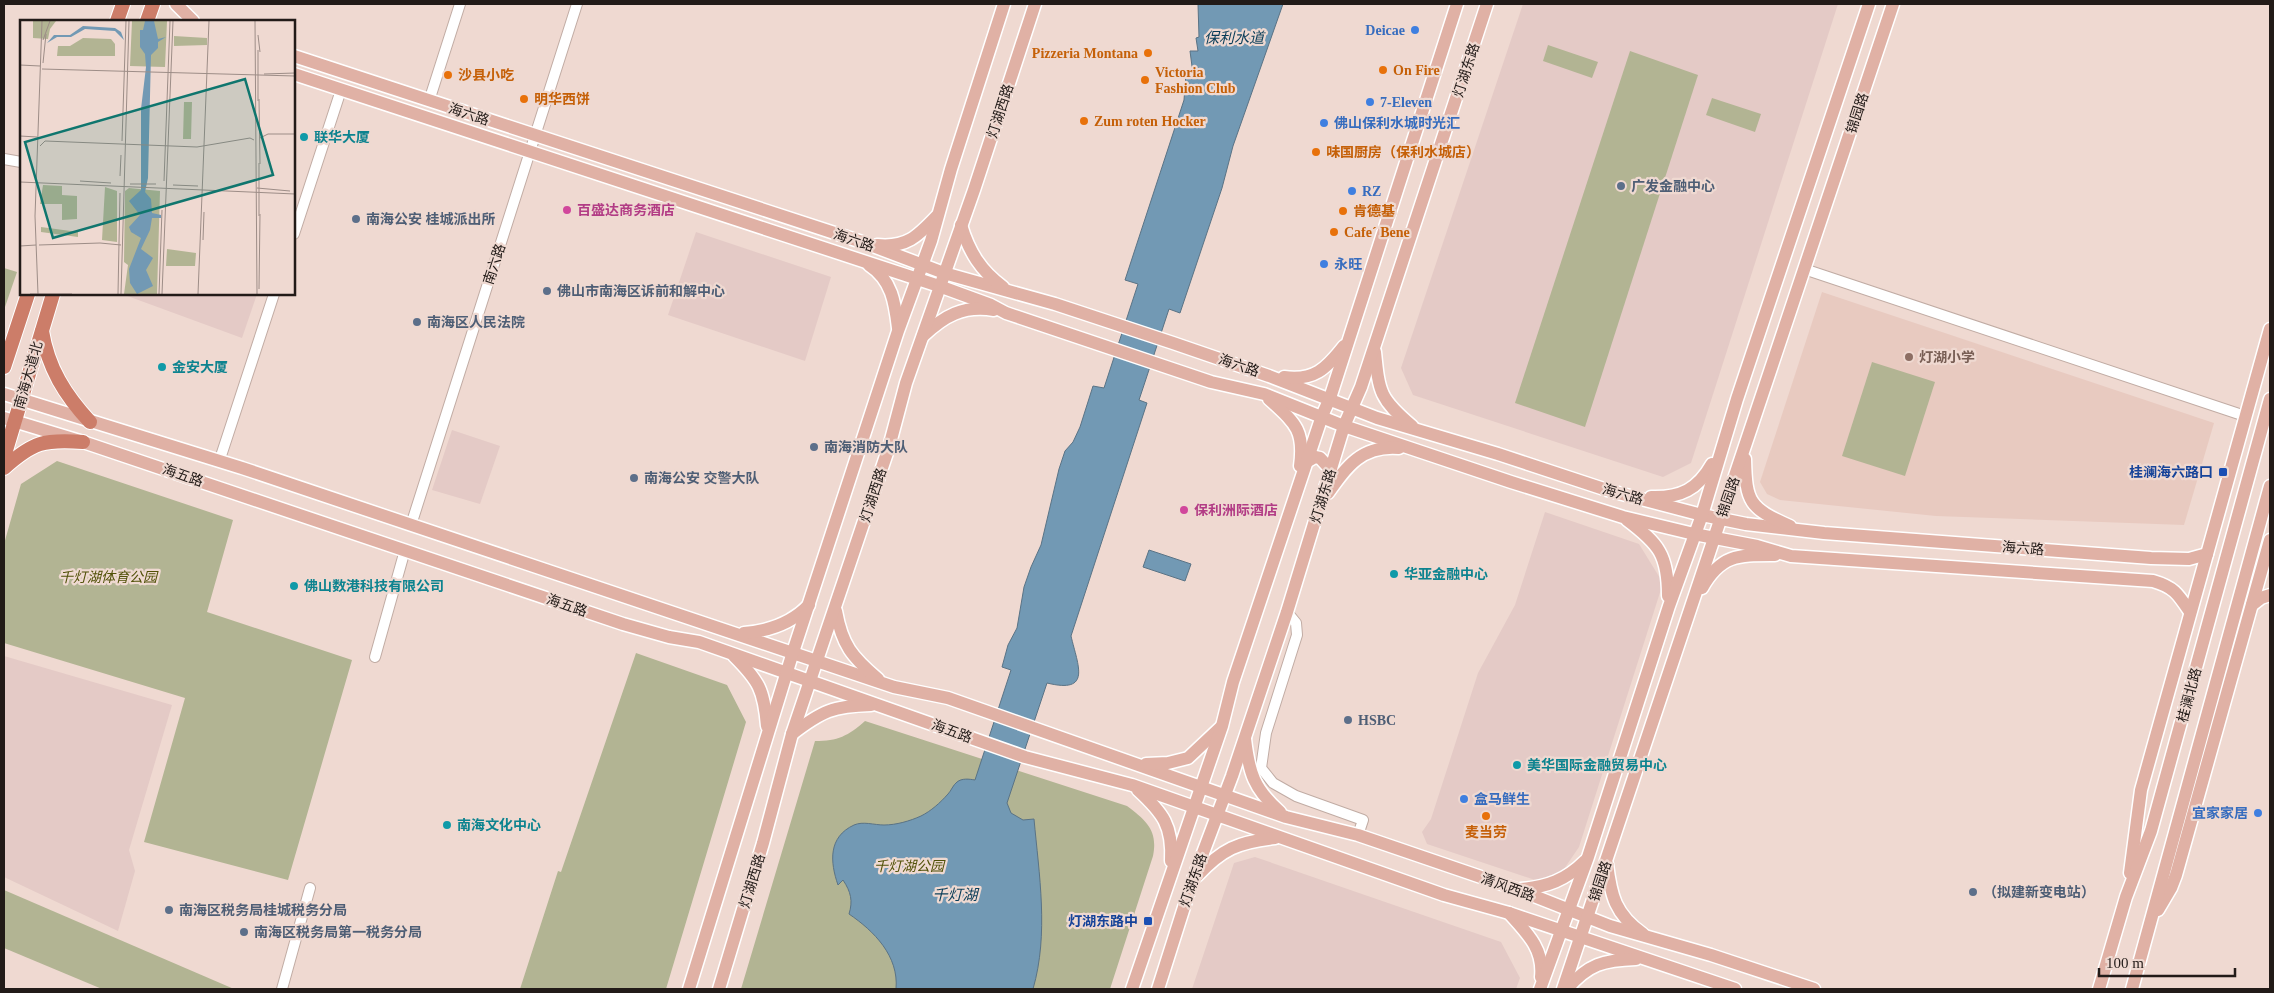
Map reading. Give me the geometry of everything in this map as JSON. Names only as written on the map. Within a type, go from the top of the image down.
[{"type":"highway","points":[[117,20],[123,4]]},
{"type":"highway","points":[[147,20],[153,4]]},
{"type":"highway","name":"南海大道北","points":[[4,367],[28,295]]},
{"type":"highway","name":"南海大道北","points":[[4,457],[9,420],[21,399],[41,327],[53,295]]},
{"type":"highway","points":[[4,341],[20,319]]},
{"type":"highway","points":[[41,327],[45,350],[53,371],[72,403],[90,422]]},
{"type":"highway","points":[[4,468],[21,452],[36,444],[56,440],[83,442]]},
{"type":"main road","points":[[176,4],[192,20]]},
{"type":"main road","name":"灯湖西路","points":[[689,989],[793,652],[898,331],[931,241],[937,216],[1004,4]]},
{"type":"main road","name":"灯湖西路","points":[[719,989],[764,844],[792,734],[886,456],[906,383],[921,338],[1036,4]]},
{"type":"main road","name":"灯湖东路","points":[[1132,989],[1222,726],[1233,682],[1350,338],[1457,4]]},
{"type":"main road","name":"灯湖东路","points":[[1158,989],[1192,882],[1224,796],[1287,612],[1344,426],[1353,408],[1375,345],[1487,4]]},
{"type":"main road","name":"锦园路","points":[[1540,989],[1563,931],[1668,606],[1702,515],[1868,4]]},
{"type":"main road","name":"锦园路","points":[[1563,989],[1893,4]]},
{"type":"main road","name":"海六路","points":[[295,56],[865,243],[922,266],[1055,304],[1173,343],[1418,430],[1634,497],[1702,515],[1746,524],[1801,531],[2151,558],[2189,559],[2207,554]]},
{"type":"main road","name":"海六路","points":[[295,74],[939,286],[991,304],[1006,312],[1211,382],[1264,394],[1344,426],[1623,517],[1694,534],[1757,546],[1791,556],[2153,581],[2167,585],[2177,592],[2190,612]]},
{"type":"main road","points":[[865,243],[889,246],[900,244],[913,239],[937,216]]},
{"type":"main road","points":[[961,225],[972,254],[978,264],[990,278],[1012,293]]},
{"type":"main road","points":[[858,259],[877,270],[887,283],[895,300],[898,331]]},
{"type":"main road","points":[[921,338],[943,318],[956,312],[972,309],[1006,312]]},
{"type":"main road","points":[[2126,897],[2141,790],[2270,329]]},
{"type":"main road","points":[[1269,376],[1297,379],[1312,376],[1325,368],[1350,338]]},
{"type":"main road","points":[[1375,345],[1377,377],[1381,394],[1391,408],[1418,430]]},
{"type":"main road","name":"清风西路","points":[[4,394],[411,525],[884,683],[948,698],[1286,817],[1358,835],[1519,890],[1588,918],[1649,938],[1711,955],[1814,989]]},
{"type":"main road","points":[[1264,394],[1293,423],[1300,434],[1302,448],[1296,493]]},
{"type":"main road","name":"桂澜北路","points":[[2099,989],[2126,897],[2151,831],[2270,399]]},
{"type":"main road","name":"海五路","points":[[9,420],[83,442],[623,624],[668,637],[699,642],[1025,757],[1132,785]]},
{"type":"main road","points":[[1634,497],[1659,498],[1677,495],[1692,489],[1704,478],[1724,444]]},
{"type":"main road","points":[[1322,501],[1355,459],[1386,447],[1414,449]]},
{"type":"main road","points":[[1744,449],[1745,483],[1749,498],[1757,508],[1769,516],[1801,531]]},
{"type":"main road","points":[[1308,461],[1315,457],[1320,458],[1331,470]]},
{"type":"main road","name":"桂澜北路","points":[[2132,989],[2270,486]]},
{"type":"main road","points":[[1623,517],[1655,542],[1661,551],[1668,577],[1668,606]]},
{"type":"main road","points":[[2150,923],[2171,888],[2176,875],[2252,605],[2270,548]]},
{"type":"main road","points":[[1688,612],[1709,575],[1727,559],[1742,555],[1791,556]]},
{"type":"main road","points":[[2252,605],[2261,598],[2270,595]]},
{"type":"main road","points":[[738,633],[760,632],[780,626],[800,614],[810,603]]},
{"type":"main road","points":[[835,610],[840,632],[847,649],[856,660],[884,683]]},
{"type":"main road","points":[[730,653],[748,670],[765,698],[768,732]]},
{"type":"main road","points":[[792,734],[826,710],[845,705],[878,704]]},
{"type":"main road","points":[[1138,764],[1168,762],[1188,758],[1222,726]]},
{"type":"main road","points":[[1244,734],[1248,764],[1257,787],[1266,800],[1286,817]]},
{"type":"main road","points":[[1132,785],[1149,800],[1166,824],[1172,839],[1171,874]]},
{"type":"main road","name":"清风西路","points":[[1132,785],[1444,895],[1509,913],[1735,989]]},
{"type":"main road","points":[[1192,882],[1213,859],[1230,849],[1249,841],[1279,837]]},
{"type":"main road","points":[[1519,890],[1540,888],[1561,880],[1575,871],[1588,857]]},
{"type":"main road","points":[[1606,860],[1612,897],[1622,914],[1634,927],[1649,938]]},
{"type":"main road","points":[[1509,913],[1536,944],[1540,957],[1540,989]]},
{"type":"main road","points":[[1566,989],[1583,973],[1598,963],[1615,960],[1647,959]]},
{"type":"street","points":[[430,101],[460,4]]},
{"type":"street","name":"南六路","points":[[411,525],[577,4]]},
{"type":"street","points":[[295,231],[341,90]]},
{"type":"street","points":[[4,159],[20,162]]},
{"type":"street","points":[[1804,269],[2245,416]]},
{"type":"street","points":[[219,462],[274,295]]},
{"type":"street","points":[[374,656],[405,550]]},
{"type":"street","points":[[1287,612],[1296,623],[1297,635],[1266,733],[1261,768],[1273,784],[1296,796],[1363,820],[1358,835]]},
{"type":"street","points":[[282,989],[310,888]]},
{"type":"shaded area","name":"广发金融中心","points":[[1523,4],[1838,4],[1691,463],[1663,477],[1413,395],[1401,368]]},
{"type":"shaded area","points":[[696,232],[831,277],[805,361],[668,315]]},
{"type":"shaded area","name":"灯湖小学","points":[[1822,292],[2214,423],[2184,525],[1936,516],[1780,500],[1767,494],[1760,482]]},
{"type":"shaded area","points":[[125,295],[257,295],[242,338]]},
{"type":"shaded area","points":[[452,430],[500,446],[480,504],[432,490]]},
{"type":"shaded area","points":[[1545,512],[1639,544],[1663,583],[1579,847],[1562,872],[1541,882],[1427,844],[1422,832],[1431,819],[1478,673],[1515,605]]},
{"type":"shaded area","points":[[4,656],[172,705],[129,850],[135,871],[118,931],[4,877]]},
{"type":"shaded area","points":[[1255,857],[1501,942],[1520,978],[1516,989],[1192,989],[1234,863]]},
{"type":"green space","points":[[1548,45],[1598,62],[1592,78],[1543,61]]},
{"type":"green space","points":[[1630,51],[1698,75],[1585,427],[1515,403]]},
{"type":"green space","points":[[1712,98],[1761,114],[1755,132],[1706,115]]},
{"type":"green space","points":[[4,268],[17,272],[4,310]]},
{"type":"green space","points":[[1872,362],[1935,382],[1905,476],[1842,456]]},
{"type":"green space","name":"千灯湖体育公园","points":[[57,461],[233,520],[207,612],[352,660],[288,880],[144,842],[185,698],[4,643],[4,544],[21,484]]},
{"type":"green space","points":[[636,653],[727,685],[746,722],[666,989],[520,989],[558,871],[561,872]]},
{"type":"green space","name":"千灯湖公园","points":[[865,721],[1127,806],[1145,822],[1154,840],[1153,856],[1110,989],[741,989],[815,741],[842,737]]},
{"type":"green space","points":[[4,890],[234,989],[102,989],[4,948]]},
{"type":"water","points":[[1198,4],[1283,4],[1233,146],[1222,188],[1180,313],[1169,309],[1139,400],[1147,403],[1071,636],[1078,667],[1076,681],[1071,685],[1047,683],[1007,803],[1011,813],[1023,820],[1034,819],[1042,926],[1038,968],[1033,989],[896,989],[896,977],[893,966],[883,945],[876,936],[849,914],[851,901],[848,889],[843,880],[838,885],[833,868],[835,843],[839,836],[857,824],[893,824],[921,816],[939,804],[957,782],[963,779],[975,780],[1011,670],[1002,667],[1008,645],[1017,628],[1024,587],[1041,545],[1059,469],[1065,451],[1073,442],[1080,427],[1093,386],[1104,388],[1138,284],[1125,280],[1184,100],[1186,74],[1193,74],[1190,51],[1198,51],[1196,38],[1199,37]]},
{"type":"water","points":[[1149,550],[1191,564],[1185,581],[1143,567]]},
{"type":"place","name":"Deicae","points":[[1415,30]]},
{"type":"place","name":"Pizzeria Montana","points":[[1148,53]]},
{"type":"place","name":"On Fire","points":[[1383,70]]},
{"type":"place","name":"沙县小吃","points":[[448,75]]},
{"type":"place","name":"Victoria Fashion Club","points":[[1145,80]]},
{"type":"place","name":"明华西饼","points":[[524,99]]},
{"type":"place","name":"7-Eleven","points":[[1370,102]]},
{"type":"place","name":"Zum roten Hocker","points":[[1084,121]]},
{"type":"place","name":"佛山保利水城时光汇","points":[[1324,123]]},
{"type":"place","name":"联华大厦","points":[[304,137]]},
{"type":"place","name":"味国厨房（保利水城店）","points":[[1316,152]]},
{"type":"place","name":"广发金融中心","points":[[1621,186]]},
{"type":"place","name":"RZ","points":[[1352,191]]},
{"type":"place","name":"百盛达商务酒店","points":[[567,210]]},
{"type":"place","name":"肯德基","points":[[1343,211]]},
{"type":"place","name":"南海公安 桂城派出所","points":[[356,219]]},
{"type":"place","name":"Cafe´ Bene","points":[[1334,232]]},
{"type":"place","name":"永旺","points":[[1324,264]]},
{"type":"place","name":"佛山市南海区诉前和解中心","points":[[547,291]]},
{"type":"place","name":"南海区人民法院","points":[[417,322]]},
{"type":"place","name":"灯湖小学","points":[[1909,357]]},
{"type":"place","name":"金安大厦","points":[[162,367]]},
{"type":"place","name":"南海消防大队","points":[[814,447]]},
{"type":"place","name":"桂澜海六路口","points":[[2223,472]]},
{"type":"place","name":"南海公安 交警大队","points":[[634,478]]},
{"type":"place","name":"保利洲际酒店","points":[[1184,510]]},
{"type":"place","name":"华亚金融中心","points":[[1394,574]]},
{"type":"place","name":"佛山数港科技有限公司","points":[[294,586]]},
{"type":"place","name":"HSBC","points":[[1348,720]]},
{"type":"place","name":"美华国际金融贸易中心","points":[[1517,765]]},
{"type":"place","name":"盒马鲜生","points":[[1464,799]]},
{"type":"place","name":"宜家家居","points":[[2258,813]]},
{"type":"place","name":"麦当劳","points":[[1486,816]]},
{"type":"place","name":"南海文化中心","points":[[447,825]]},
{"type":"place","name":"（拟建新变电站）","points":[[1973,892]]},
{"type":"place","name":"南海区税务局桂城税务分局","points":[[169,910]]},
{"type":"place","name":"灯湖东路中","points":[[1148,921]]},
{"type":"place","name":"南海区税务局第一税务分局","points":[[244,932]]},
{"type":"water label","name":"保利水道","points":[[1234,38]]},
{"type":"water label","name":"千灯湖","points":[[955,895]]}]
